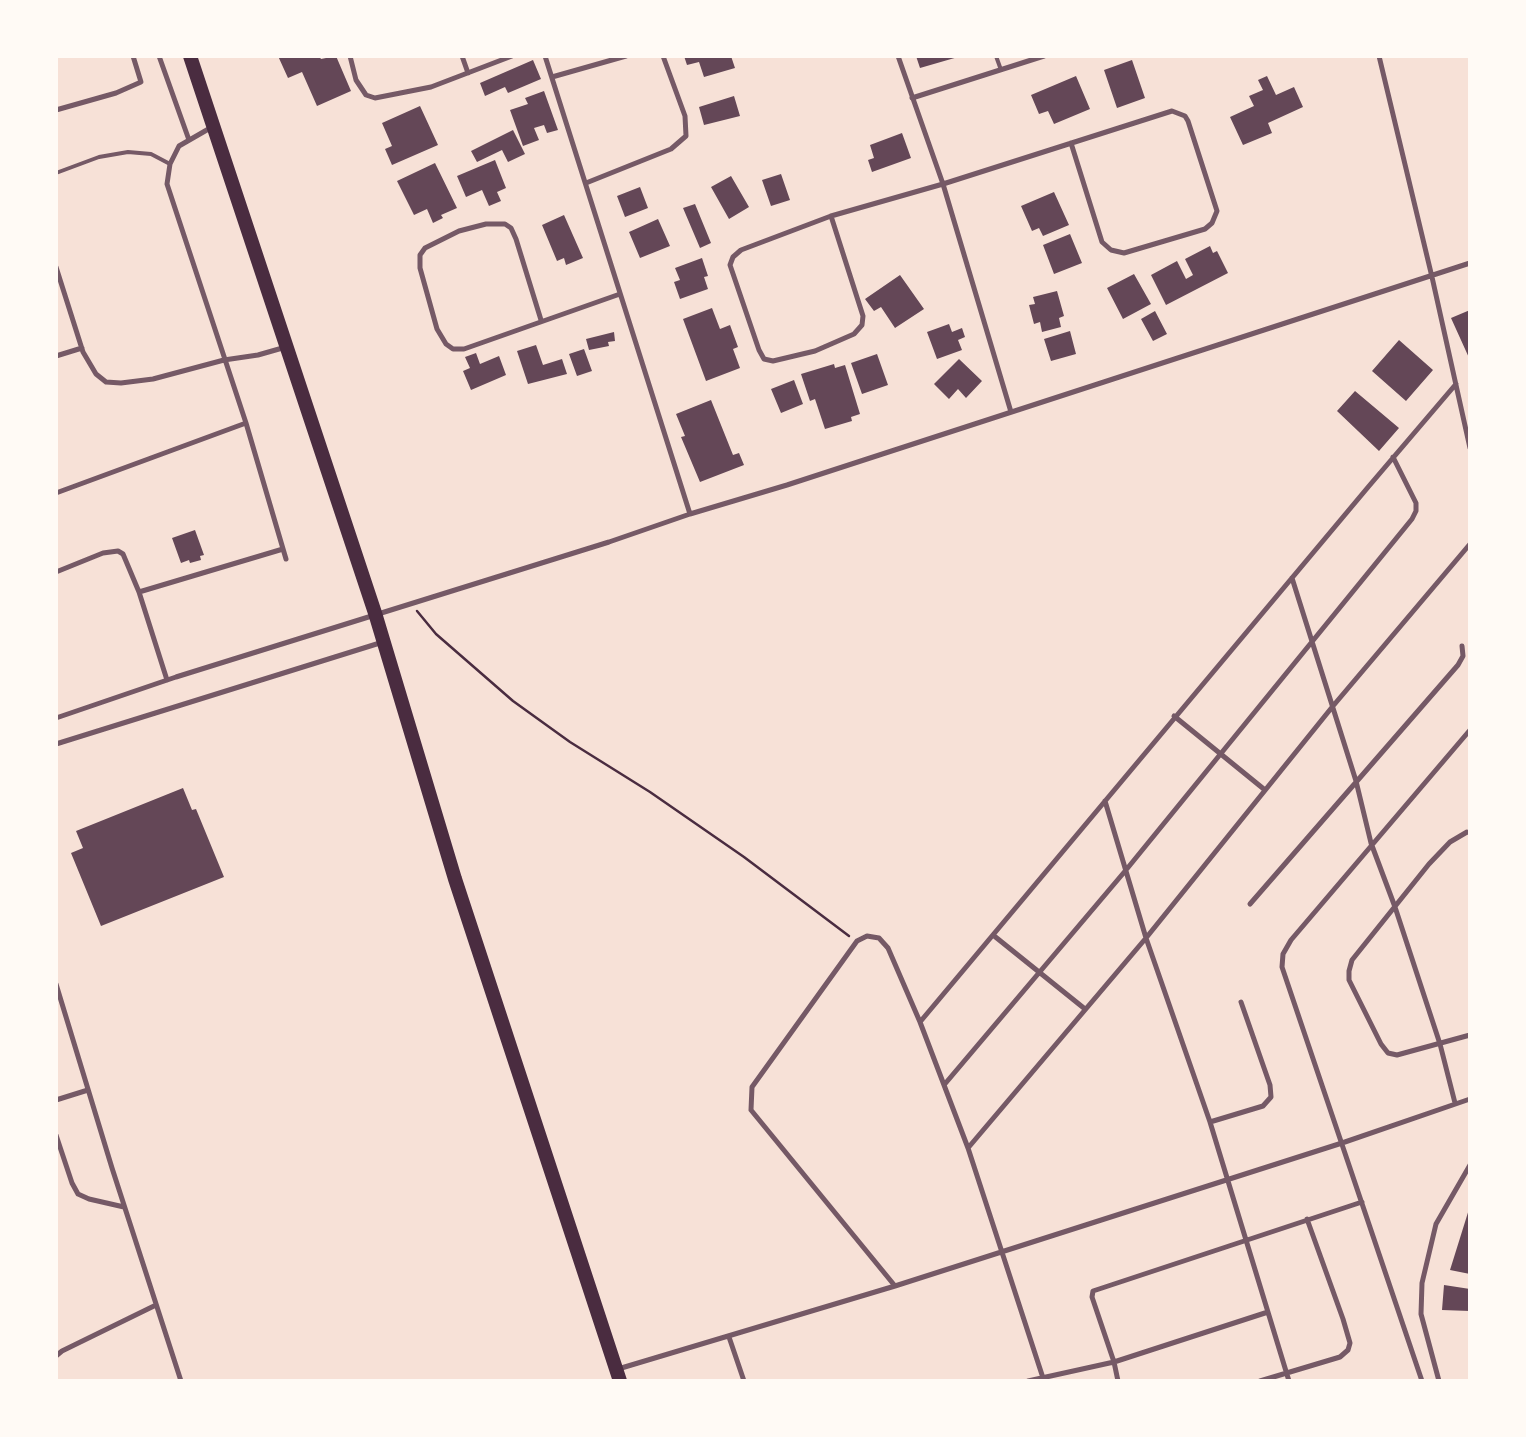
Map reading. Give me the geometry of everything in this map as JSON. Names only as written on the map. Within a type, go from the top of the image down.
[{"type":"highway","points":[[190,56],[375,614],[455,879],[618,1375]]},
{"type":"street","points":[[56,110],[116,92],[141,82],[133,56]]},
{"type":"street","points":[[159,56],[189,140]]},
{"type":"street","points":[[350,56],[356,80],[366,95],[376,98],[431,87],[512,56]]},
{"type":"street","points":[[462,56],[468,73]]},
{"type":"street","points":[[545,56],[690,514]]},
{"type":"street","points":[[552,77],[626,56]]},
{"type":"street","points":[[586,183],[672,149],[686,136],[685,116],[663,56]]},
{"type":"street","points":[[898,56],[943,184],[1011,412]]},
{"type":"street","points":[[912,98],[1044,56]]},
{"type":"street","points":[[1379,56],[1432,276],[1470,448]]},
{"type":"street","points":[[831,216],[863,316],[862,325],[854,334],[815,351],[773,361],[764,359],[759,350],[730,265],[733,257],[749,247],[831,216],[943,184],[1172,111],[1178,112],[1188,121],[1217,211],[1212,223],[1205,229],[1124,253],[1111,250],[1102,242],[1071,144]]},
{"type":"street","points":[[213,126],[179,146],[170,164],[167,184],[246,423],[286,560]]},
{"type":"street","points":[[540,320],[516,239],[511,228],[505,224],[486,224],[459,231],[425,248],[420,255],[420,268],[437,329],[446,344],[453,349],[464,348],[540,320],[620,294]]},
{"type":"street","points":[[56,718],[167,680],[787,485],[1470,264]]},
{"type":"street","points":[[56,266],[82,348],[96,374],[106,382],[121,383],[153,379],[224,360],[258,355],[286,347]]},
{"type":"street","points":[[56,356],[82,348]]},
{"type":"street","points":[[920,1022],[1105,802],[1174,716],[1456,384]]},
{"type":"street","points":[[56,492],[246,423]]},
{"type":"street","points":[[944,1085],[1221,755],[1416,512],[1416,503],[1393,457]]},
{"type":"street","points":[[968,1148],[1146,938],[1333,706],[1470,544]]},
{"type":"street","points":[[139,592],[283,549]]},
{"type":"street","points":[[56,572],[103,553],[118,552],[127,559],[167,680]]},
{"type":"street","points":[[1292,578],[1356,781],[1371,843],[1395,907],[1440,1044],[1455,1103]]},
{"type":"street","points":[[56,744],[383,642]]},
{"type":"street","points":[[1250,904],[1458,665],[1463,656],[1462,646]]},
{"type":"street","points":[[1174,716],[1265,790]]},
{"type":"street","points":[[1422,1381],[1282,967],[1283,954],[1291,940],[1371,843],[1470,730]]},
{"type":"street","points":[[1105,802],[1146,938],[1210,1122],[1289,1381]]},
{"type":"street","points":[[1470,833],[1466,832],[1450,842],[1429,864],[1352,960],[1349,971],[1350,980],[1388,1053],[1397,1055],[1470,1035]]},
{"type":"street","points":[[993,935],[1085,1010]]},
{"type":"street","points":[[895,1286],[751,1110],[752,1086],[857,941],[867,936],[878,938],[888,948],[920,1022],[968,1148],[1043,1378]]},
{"type":"street","points":[[56,984],[124,1207],[181,1381]]},
{"type":"street","points":[[1210,1122],[1263,1106],[1271,1096],[1270,1085],[1241,1002]]},
{"type":"street","points":[[56,1100],[88,1090]]},
{"type":"street","points":[[618,1375],[729,1337],[1342,1143],[1470,1099]]},
{"type":"street","points":[[56,1135],[72,1183],[78,1194],[89,1199],[124,1207]]},
{"type":"street","points":[[1439,1381],[1421,1314],[1422,1283],[1436,1224],[1470,1165]]},
{"type":"street","points":[[1118,1381],[1114,1362],[1092,1296],[1093,1291],[1245,1239],[1362,1202]]},
{"type":"street","points":[[1260,1381],[1340,1357],[1348,1350],[1350,1344],[1344,1319],[1308,1219]]},
{"type":"street","points":[[56,1356],[62,1351],[156,1305]]},
{"type":"street","points":[[1028,1381],[1114,1362],[1268,1312]]},
{"type":"street","points":[[729,1337],[744,1381]]},
{"type":"lane","points":[[996,56],[1000,70]]},
{"type":"lane","points":[[56,173],[99,157],[128,152],[151,154],[170,164]]},
{"type":"path","points":[[411,604],[436,634],[513,701],[570,742],[650,792],[713,835],[857,941]]},
{"type":"building","points":[[278,56],[319,56],[321,59],[336,56],[351,91],[317,106],[302,72],[288,78]]},
{"type":"building","points":[[684,56],[731,56],[735,68],[704,77],[699,62],[687,65]]},
{"type":"building","points":[[916,56],[958,56],[958,57],[920,68]]},
{"type":"building","points":[[533,60],[541,79],[508,93],[505,87],[485,96],[480,83]]},
{"type":"building","points":[[1132,60],[1145,98],[1117,108],[1104,70]]},
{"type":"building","points":[[1076,76],[1090,109],[1054,124],[1048,111],[1039,114],[1031,95]]},
{"type":"building","points":[[1267,76],[1276,95],[1294,87],[1303,107],[1268,123],[1272,133],[1243,145],[1230,117],[1254,106],[1249,96],[1263,90],[1258,80]]},
{"type":"building","points":[[544,91],[558,130],[547,133],[544,125],[534,128],[539,140],[523,146],[510,110],[528,104],[525,98]]},
{"type":"building","points":[[734,96],[740,116],[704,125],[699,107]]},
{"type":"building","points":[[420,106],[438,145],[392,165],[385,149],[392,146],[382,123]]},
{"type":"building","points":[[513,130],[525,154],[508,162],[502,150],[477,162],[471,151]]},
{"type":"building","points":[[902,133],[911,158],[872,172],[868,160],[874,158],[870,145]]},
{"type":"building","points":[[495,160],[506,188],[497,192],[501,201],[489,206],[482,190],[466,197],[457,176]]},
{"type":"building","points":[[435,163],[457,208],[441,215],[443,218],[433,223],[427,209],[414,215],[397,181]]},
{"type":"building","points":[[781,174],[790,200],[771,206],[762,180]]},
{"type":"building","points":[[731,176],[749,207],[729,219],[711,187]]},
{"type":"building","points":[[640,187],[648,208],[625,217],[617,196]]},
{"type":"building","points":[[1054,192],[1069,225],[1043,236],[1039,228],[1032,231],[1021,206]]},
{"type":"building","points":[[695,204],[711,243],[700,248],[683,208]]},
{"type":"building","points":[[564,215],[583,258],[566,265],[564,258],[557,261],[542,225]]},
{"type":"building","points":[[658,219],[670,246],[640,258],[629,232]]},
{"type":"building","points":[[1070,234],[1082,263],[1054,274],[1043,245]]},
{"type":"building","points":[[1210,246],[1213,253],[1217,251],[1228,273],[1166,305],[1151,275],[1177,261],[1186,279],[1193,275],[1185,259]]},
{"type":"building","points":[[702,258],[708,276],[704,277],[708,289],[680,299],[674,282],[680,280],[675,268]]},
{"type":"building","points":[[1134,274],[1151,304],[1123,319],[1107,288]]},
{"type":"building","points":[[900,275],[924,309],[895,328],[881,307],[874,311],[865,299]]},
{"type":"building","points":[[1057,291],[1064,316],[1059,318],[1061,327],[1042,332],[1040,322],[1034,324],[1029,305],[1035,304],[1033,297]]},
{"type":"building","points":[[712,308],[720,329],[730,325],[738,347],[733,349],[740,368],[706,381],[683,319]]},
{"type":"building","points":[[1470,310],[1470,360],[1451,318]]},
{"type":"building","points":[[1155,311],[1167,334],[1153,341],[1141,319]]},
{"type":"building","points":[[949,324],[952,332],[962,328],[965,337],[958,340],[962,350],[937,359],[927,332]]},
{"type":"building","points":[[1070,331],[1076,354],[1051,361],[1044,339]]},
{"type":"building","points":[[614,332],[615,341],[608,342],[609,346],[589,350],[586,339]]},
{"type":"building","points":[[1399,340],[1433,370],[1406,401],[1372,371]]},
{"type":"building","points":[[536,345],[543,365],[562,359],[567,374],[528,384],[517,351]]},
{"type":"building","points":[[584,349],[592,371],[577,376],[569,354]]},
{"type":"building","points":[[476,353],[480,364],[499,356],[506,375],[471,390],[463,371],[470,368],[465,357]]},
{"type":"building","points":[[877,354],[888,385],[862,394],[851,363]]},
{"type":"building","points":[[959,359],[982,381],[966,398],[958,389],[949,399],[934,384]]},
{"type":"building","points":[[834,364],[835,368],[845,365],[860,414],[851,417],[852,421],[825,429],[815,399],[810,401],[801,374]]},
{"type":"building","points":[[794,380],[803,404],[781,413],[771,389]]},
{"type":"building","points":[[1355,391],[1399,428],[1379,451],[1337,411]]},
{"type":"building","points":[[711,400],[733,455],[739,453],[744,465],[700,482],[681,437],[685,436],[676,414]]},
{"type":"building","points":[[195,530],[204,555],[200,556],[201,560],[190,563],[189,560],[181,563],[172,538]]},
{"type":"building","points":[[183,788],[192,810],[196,809],[224,877],[101,926],[71,853],[83,848],[76,831]]},
{"type":"building","points":[[1470,1206],[1470,1274],[1450,1270]]},
{"type":"building","points":[[1444,1285],[1470,1289],[1470,1311],[1442,1310]]}]
